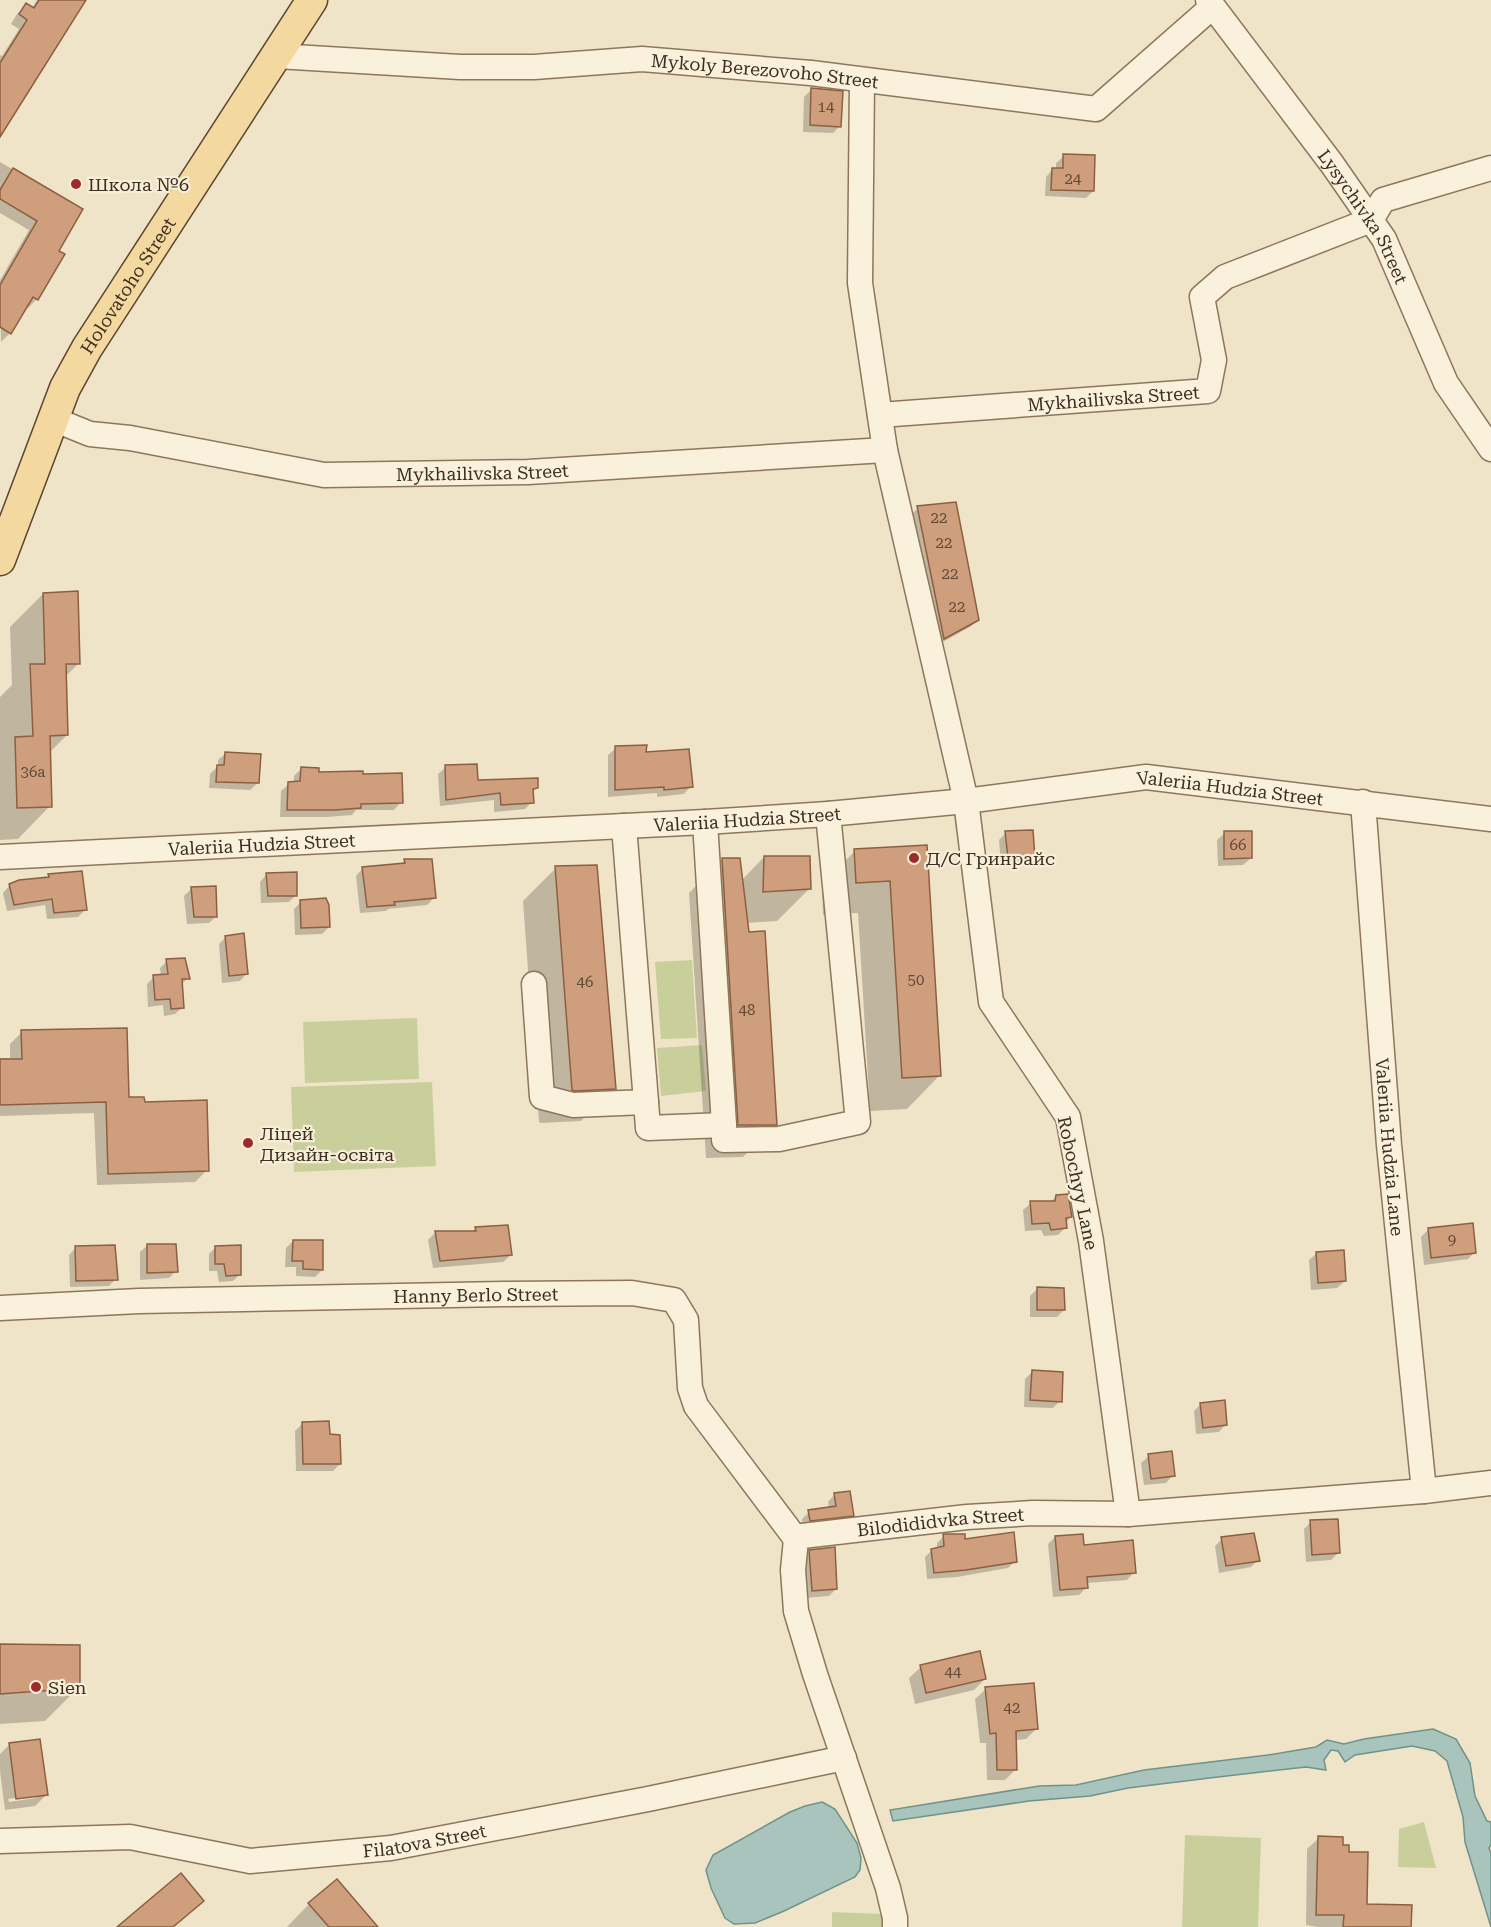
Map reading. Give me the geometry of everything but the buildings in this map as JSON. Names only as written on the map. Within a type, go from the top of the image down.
[{"type":"main road","name":"Holovatoho Street","points":[[0,560],[65,388],[87,348],[312,0]]},
{"type":"street","name":"Mykoly Berezovoho Street","points":[[277,56],[460,67],[534,67],[642,59],[811,73],[1096,109],[1210,4]]},
{"type":"street","name":"Lysychivka Street","points":[[1210,4],[1332,164],[1384,239],[1446,383],[1491,449]]},
{"type":"street","points":[[862,80],[860,284],[885,450]]},
{"type":"street","points":[[1371,220],[1383,200],[1491,168]]},
{"type":"street","name":"Mykhailivska Street","points":[[880,415],[1208,392],[1214,360],[1202,297],[1226,277],[1371,220]]},
{"type":"street","name":"Mykhailivska Street","points":[[53,419],[90,434],[130,438],[324,475],[528,472],[885,450]]},
{"type":"street","name":"Robochyy Lane","points":[[885,450],[966,801],[991,1002],[1068,1117],[1091,1240],[1128,1514]]},
{"type":"street","name":"Valeriia Hudzia Street","points":[[0,857],[828,814],[966,801],[1146,777],[1491,819]]},
{"type":"street","name":"Valeriia Hudzia Lane","points":[[1363,802],[1389,1145],[1425,1491]]},
{"type":"street","points":[[705,822],[724,1140],[778,1139],[858,1122],[828,814]]},
{"type":"street","points":[[624,826],[648,1128],[724,1125]]},
{"type":"street","points":[[534,984],[542,1097],[573,1105],[646,1102]]},
{"type":"street","name":"Hanny Berlo Street","points":[[0,1308],[139,1301],[527,1294],[632,1293],[674,1300],[686,1320],[690,1388],[696,1406],[796,1539]]},
{"type":"street","name":"Bilodididvka Street","points":[[796,1539],[802,1536],[966,1517],[1033,1513],[1128,1514],[1425,1491],[1491,1483]]},
{"type":"street","points":[[796,1539],[792,1570],[796,1611],[815,1674],[888,1888],[895,1927]]},
{"type":"street","name":"Filatova Street","points":[[0,1841],[130,1837],[250,1861],[391,1848],[648,1799],[844,1758]]},
{"type":"green space","points":[[692,960],[697,1038],[661,1039],[655,962]]},
{"type":"green space","points":[[417,1018],[419,1079],[305,1083],[303,1022]]},
{"type":"green space","points":[[702,1045],[706,1091],[661,1096],[657,1048]]},
{"type":"green space","points":[[432,1082],[436,1166],[294,1172],[291,1087]]},
{"type":"green space","points":[[1424,1822],[1436,1868],[1398,1867],[1399,1829]]},
{"type":"green space","points":[[1185,1835],[1261,1838],[1258,1927],[1182,1927]]},
{"type":"green space","points":[[832,1912],[883,1914],[883,1927],[832,1927]]},
{"type":"water","points":[[1433,1729],[1456,1739],[1470,1763],[1475,1796],[1487,1821],[1491,1822],[1489,1848],[1491,1853],[1491,1927],[1465,1842],[1463,1817],[1447,1761],[1435,1751],[1412,1746],[1355,1755],[1345,1762],[1338,1751],[1331,1750],[1324,1760],[1326,1770],[1306,1767],[1218,1777],[893,1821],[890,1810],[1039,1786],[1076,1785],[1144,1770],[1268,1755],[1316,1747],[1327,1740],[1344,1744]]},
{"type":"water","points":[[822,1802],[835,1809],[857,1843],[861,1858],[860,1870],[855,1877],[755,1923],[734,1924],[725,1918],[711,1888],[706,1870],[713,1855],[790,1812]]},
{"type":"place","name":"Школа №6","points":[[76,184]]},
{"type":"place","name":"Д/С Гринрайс","points":[[914,858]]},
{"type":"place","name":"Ліцей Дизайн-освіта","points":[[248,1143]]},
{"type":"place","name":"Sien","points":[[36,1687]]}]
